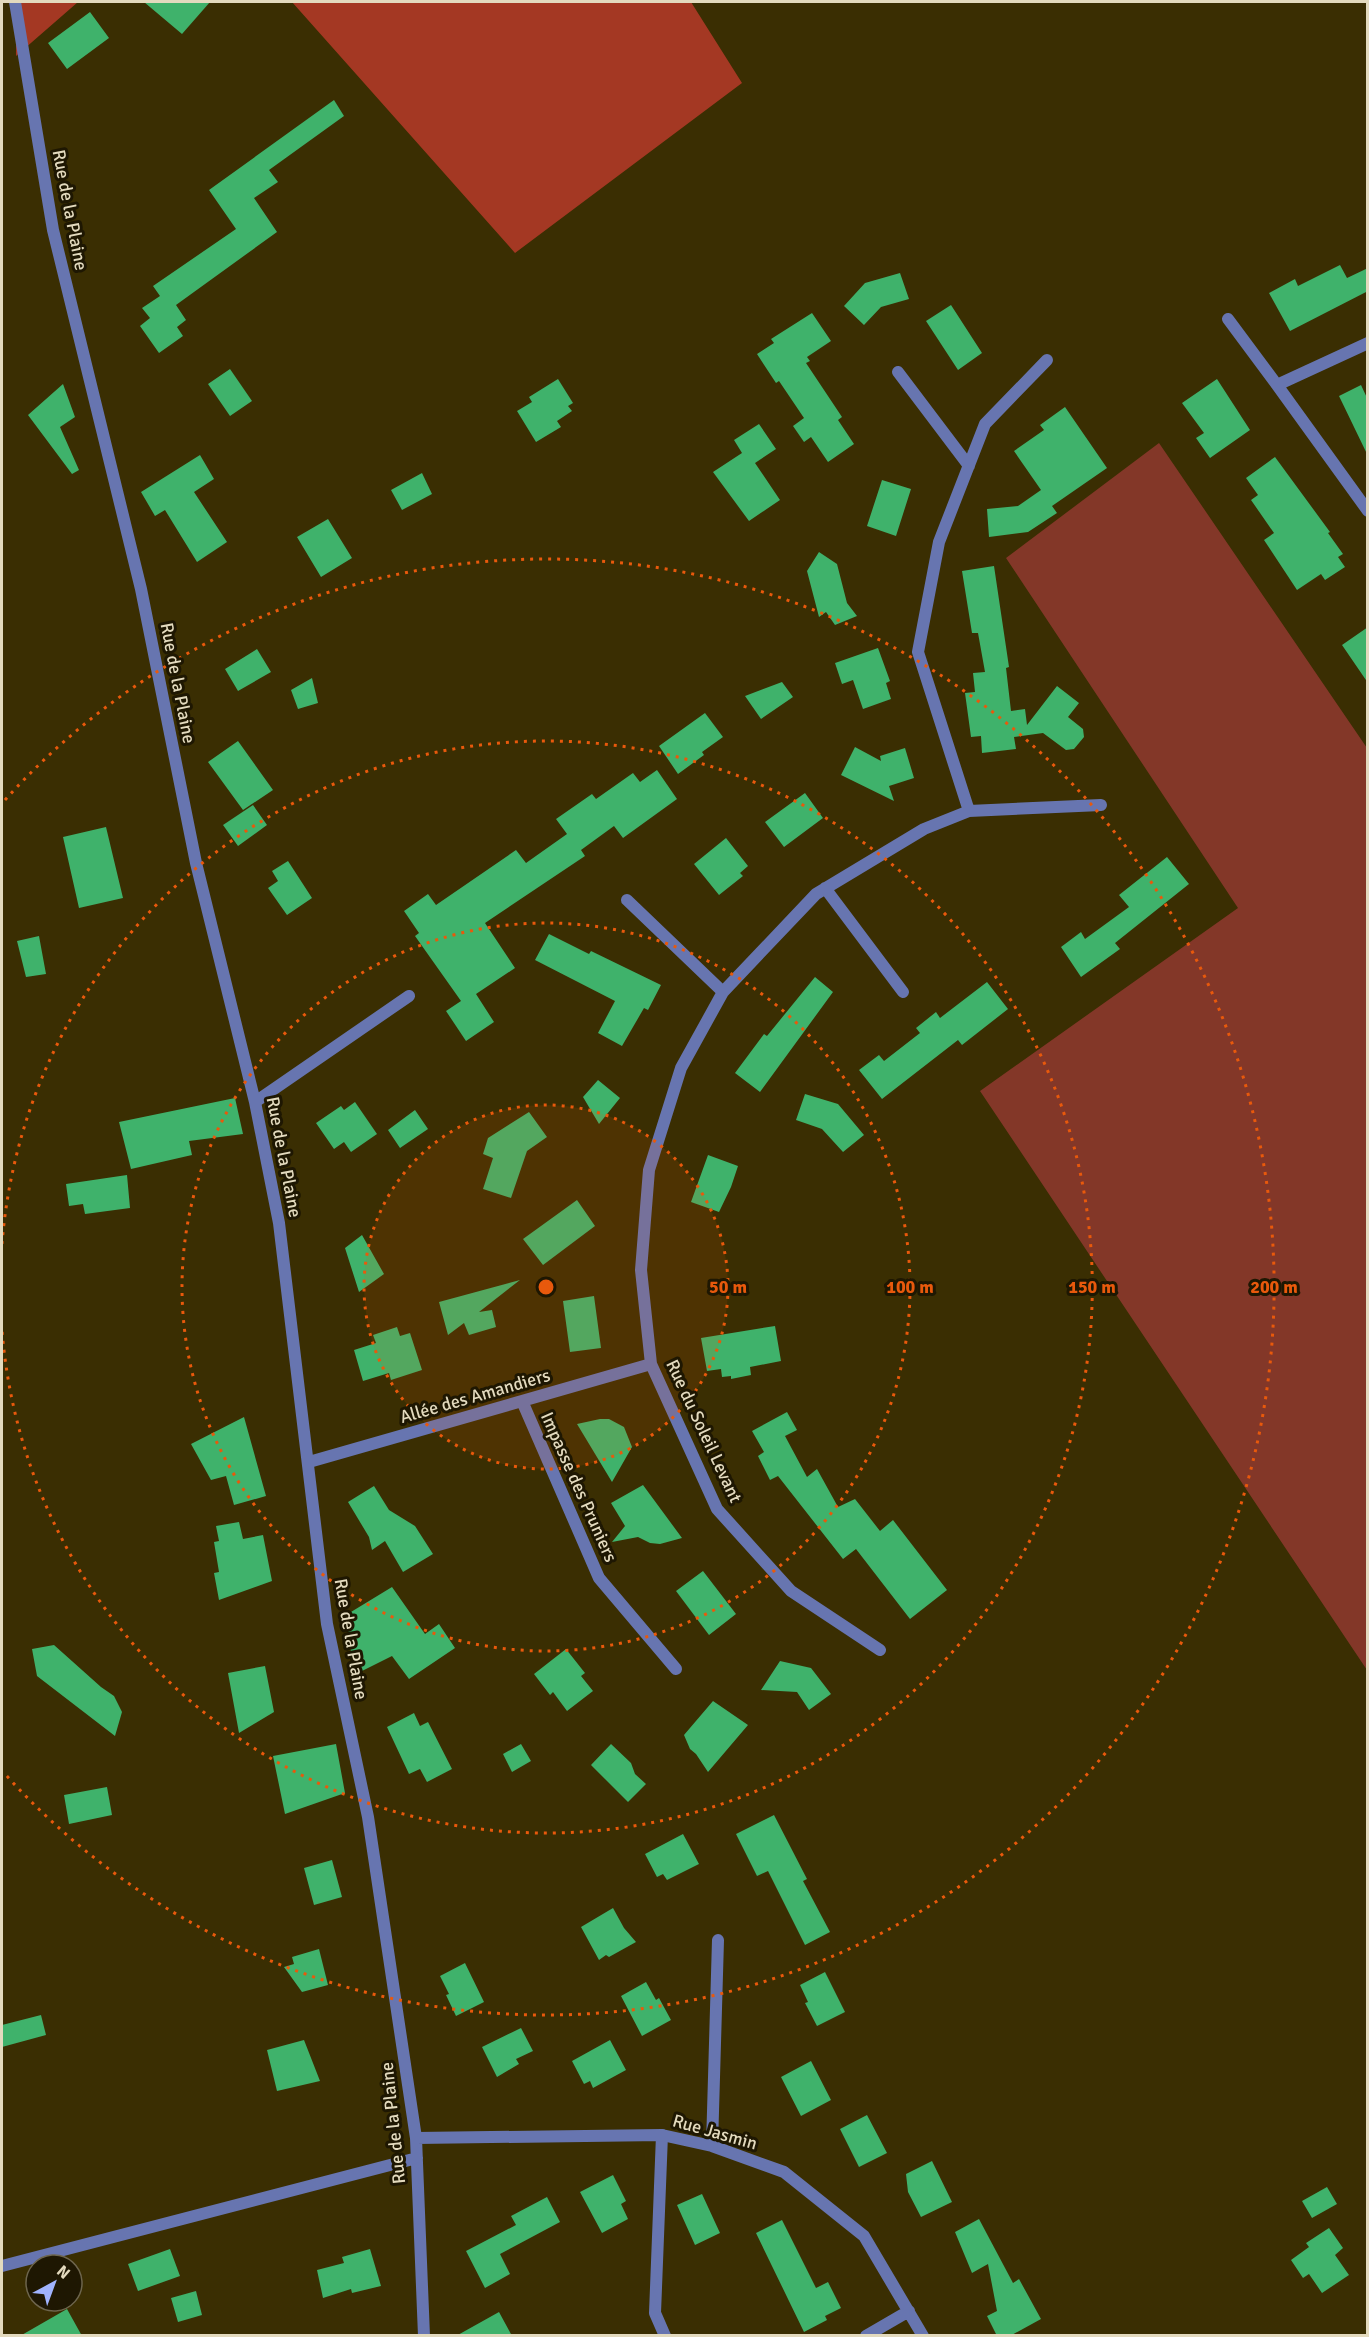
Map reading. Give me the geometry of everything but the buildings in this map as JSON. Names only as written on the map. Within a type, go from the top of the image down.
[{"type":"street","name":"Rue de la Plaine","points":[[15,2],[53,230],[141,589],[196,863],[255,1102],[279,1223],[327,1624],[368,1817],[416,2138],[424,2336]]},
{"type":"street","points":[[1228,318],[1368,511]]},
{"type":"street","points":[[1277,385],[1368,343]]},
{"type":"street","points":[[969,811],[918,652],[939,542],[985,424],[1047,360]]},
{"type":"street","points":[[898,372],[969,466]]},
{"type":"street","name":"Rue du Soleil Levant","points":[[880,1650],[791,1590],[717,1509],[651,1364],[641,1270],[649,1170],[681,1068],[723,992],[816,894],[924,829],[969,811],[1101,806]]},
{"type":"street","points":[[825,888],[903,992]]},
{"type":"street","points":[[627,900],[723,992]]},
{"type":"street","points":[[255,1102],[410,996]]},
{"type":"street","name":"Allée des Amandiers","points":[[309,1462],[651,1364]]},
{"type":"street","name":"Impasse des Pruniers","points":[[522,1401],[599,1578],[676,1669]]},
{"type":"street","points":[[712,2146],[718,1940]]},
{"type":"street","points":[[662,2134],[655,2313],[665,2336]]},
{"type":"street","name":"Rue Jasmin","points":[[416,2138],[662,2134],[712,2146],[784,2172],[864,2236],[923,2336]]},
{"type":"street","points":[[2,2266],[417,2158]]},
{"type":"street","points":[[866,2336],[909,2311]]},
{"type":"shaded area","points":[[16,2],[78,2],[16,56]]},
{"type":"shaded area","points":[[292,2],[691,2],[742,83],[515,253]]},
{"type":"shaded area","points":[[1159,443],[1367,748],[1367,1670],[980,1091],[1238,908],[1006,558]]}]
